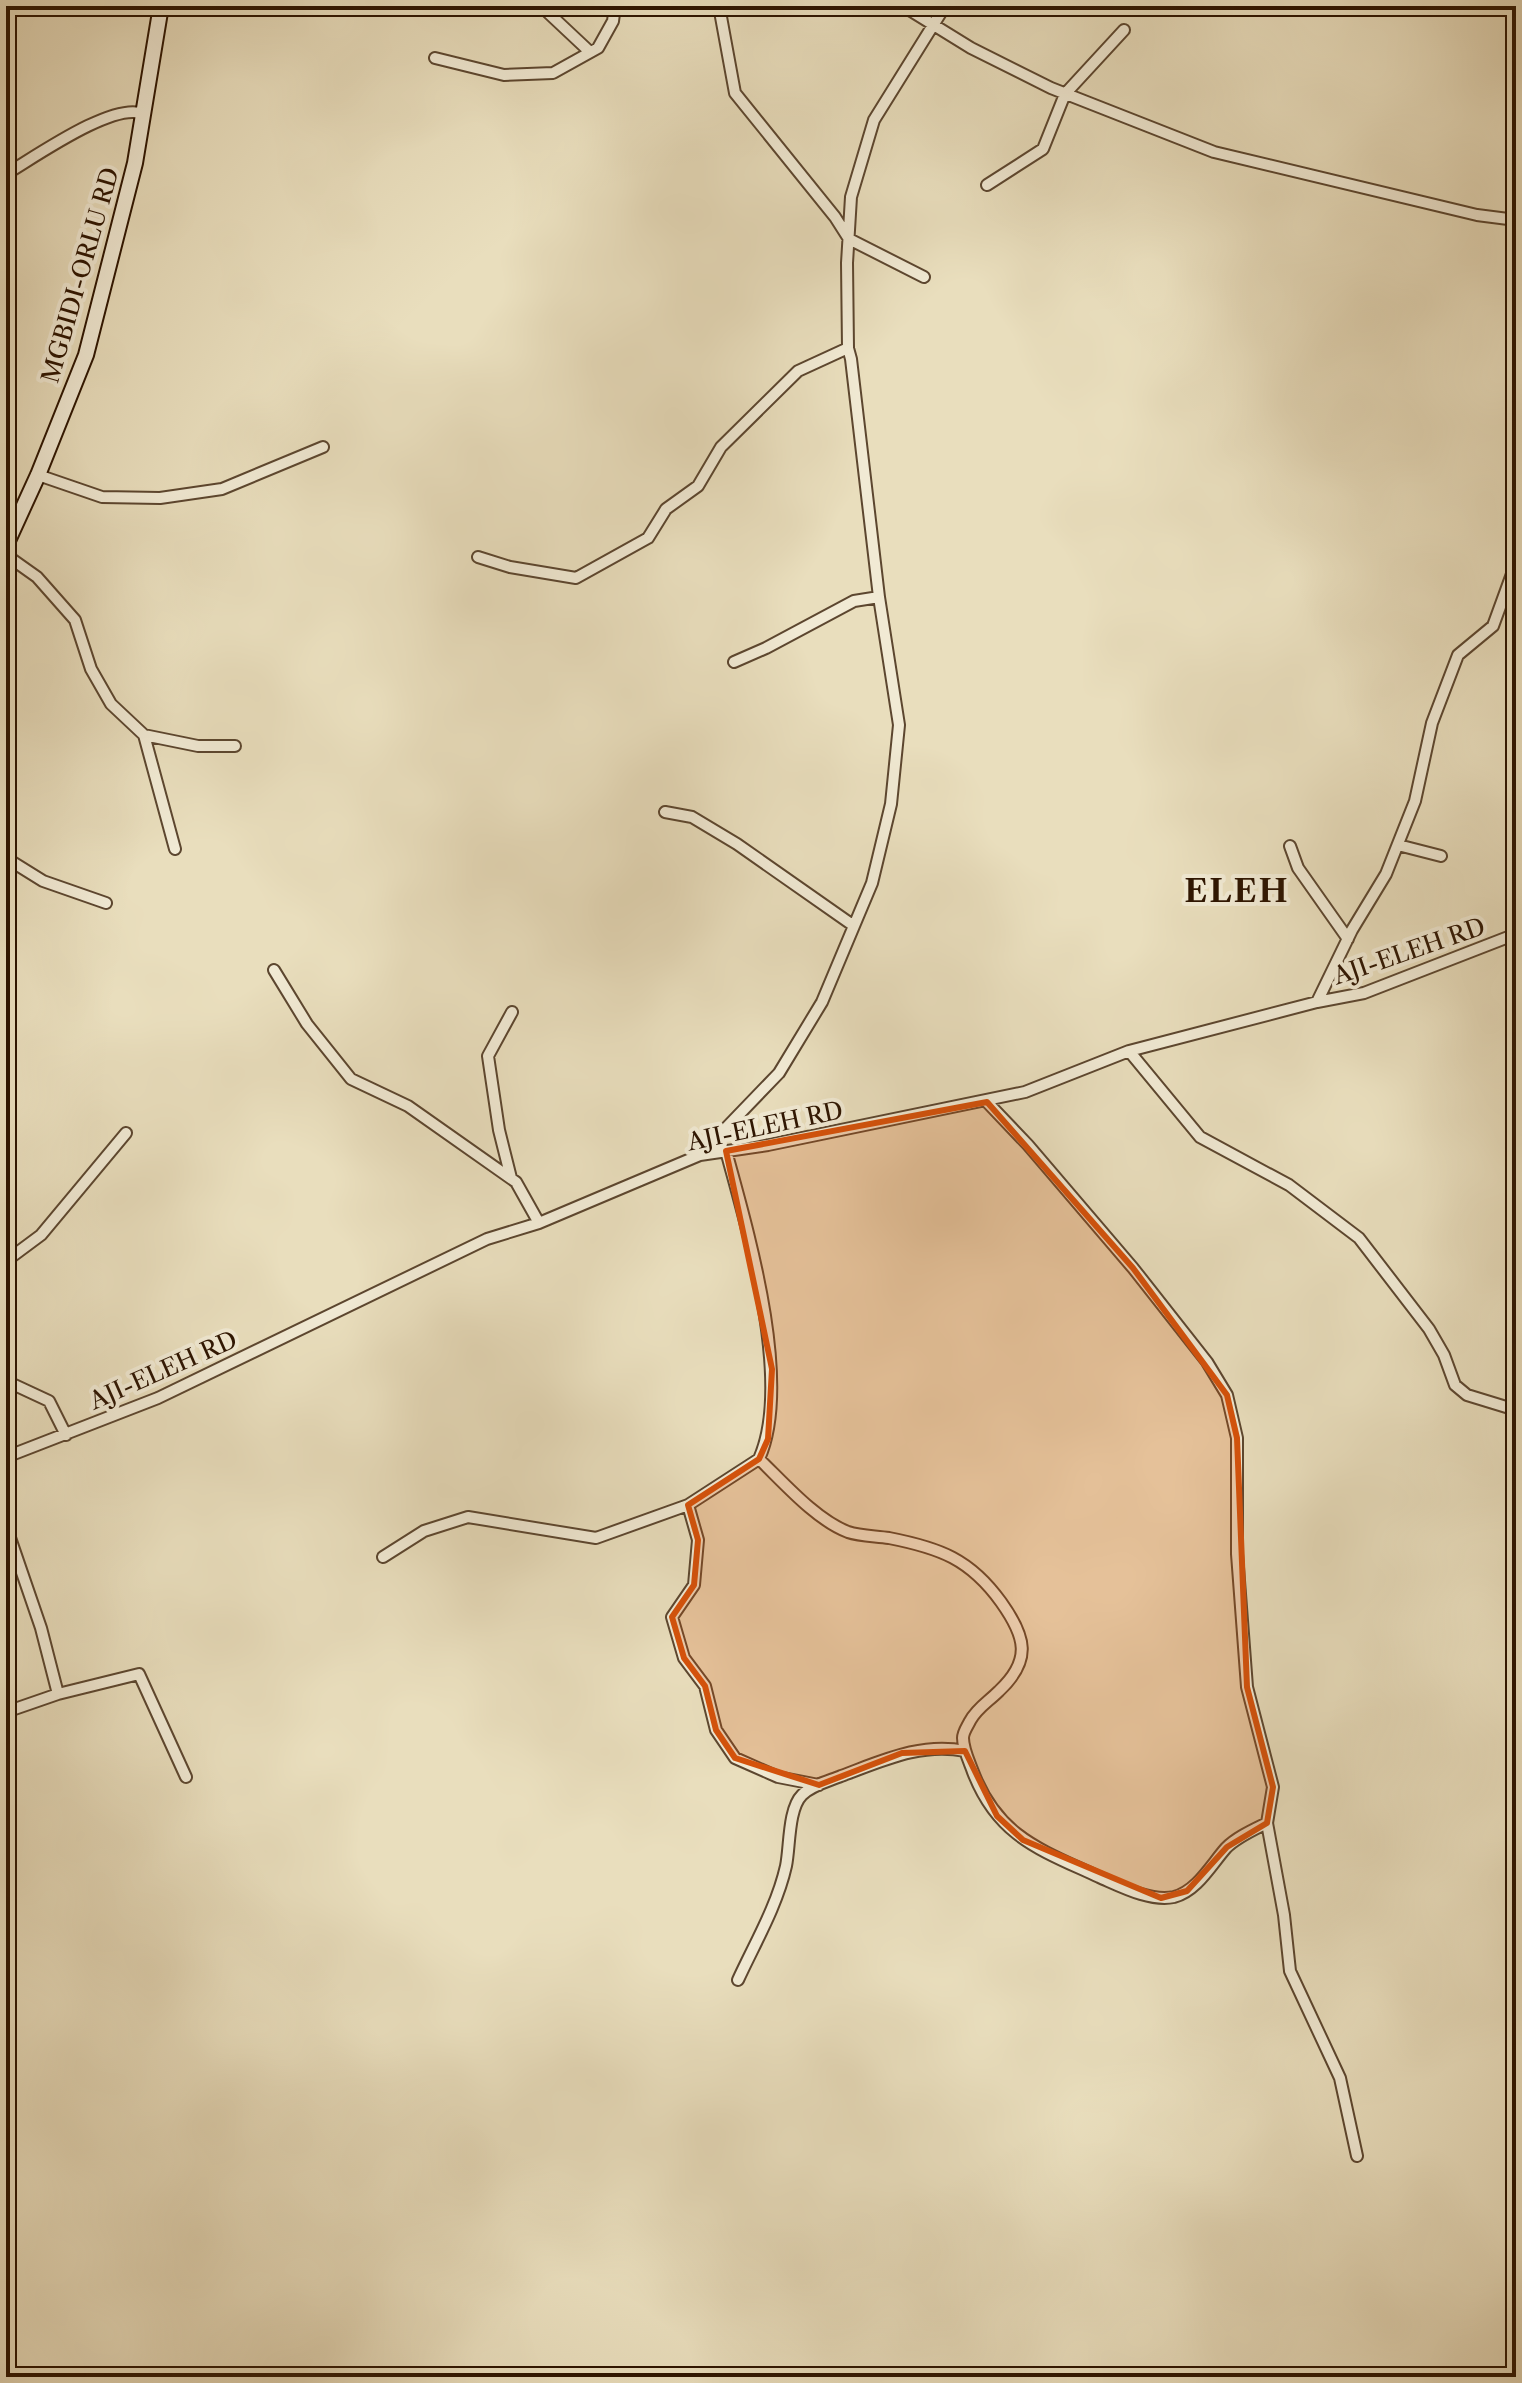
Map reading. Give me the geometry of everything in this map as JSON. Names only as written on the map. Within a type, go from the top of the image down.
[{"type":"main road","name":"MGBIDI-ORLU RD","points":[[6,545],[86,355],[135,163],[161,6]]},
{"type":"street","points":[[541,6],[590,52]]},
{"type":"street","points":[[435,58],[504,75],[553,73],[598,48],[613,21],[615,6]]},
{"type":"street","points":[[719,6],[735,93],[835,217],[849,239],[924,277]]},
{"type":"street","points":[[903,6],[971,48],[1065,94],[1214,152],[1477,215],[1516,220]]},
{"type":"street","points":[[700,1155],[779,1073],[822,1002],[872,883],[891,804],[899,725],[879,597],[848,348],[851,197],[874,120],[945,6]]},
{"type":"street","points":[[987,185],[1043,149],[1065,94],[1124,30]]},
{"type":"street","points":[[6,174],[99,119],[123,111],[143,114]]},
{"type":"street","points":[[478,557],[510,567],[576,578],[648,538],[666,509],[698,486],[721,447],[798,371],[848,348]]},
{"type":"street","points":[[38,475],[102,497],[160,498],[222,489],[323,447]]},
{"type":"street","points":[[6,555],[37,577],[75,620],[91,669],[111,704],[144,735],[175,849]]},
{"type":"street","points":[[1317,1002],[1348,939],[1386,874],[1398,845],[1415,801],[1432,723],[1458,655],[1493,626],[1516,563]]},
{"type":"street","points":[[734,662],[854,601],[879,597]]},
{"type":"street","points":[[144,735],[198,746],[235,746]]},
{"type":"street","points":[[665,812],[692,817],[737,844],[854,926]]},
{"type":"street","points":[[1398,845],[1441,856]]},
{"type":"street","points":[[1290,846],[1298,868],[1348,939]]},
{"type":"street","points":[[6,858],[43,881],[106,903]]},
{"type":"street","name":"AJI-ELEH RD","points":[[6,1457],[158,1398],[487,1239],[539,1223],[700,1155],[987,1102],[1025,1092],[1129,1051],[1317,1002],[1364,993],[1516,934]]},
{"type":"street","points":[[274,970],[307,1024],[351,1079],[408,1106],[511,1178],[539,1223]]},
{"type":"street","points":[[511,1178],[499,1130],[488,1056],[512,1012]]},
{"type":"street","points":[[1129,1051],[1200,1137],[1289,1185],[1359,1238],[1429,1329],[1444,1355],[1455,1385],[1467,1395],[1516,1410]]},
{"type":"street","points":[[987,1102],[1133,1268],[1207,1362],[1227,1395],[1235,1418],[1237,1438],[1237,1554],[1247,1687],[1273,1787],[1267,1823],[1284,1915],[1290,1971],[1340,2078],[1357,2156]]},
{"type":"street","points":[[6,1261],[41,1235],[126,1133]]},
{"type":"street","points":[[383,1557],[424,1531],[468,1517],[596,1538],[688,1505],[759,1459],[768,1439],[772,1369],[757,1281],[726,1151]]},
{"type":"street","points":[[6,1381],[49,1401],[66,1435]]},
{"type":"street","points":[[759,1459],[825,1520],[849,1532],[930,1547],[956,1557],[982,1577],[1003,1604],[1024,1650],[1020,1666],[1001,1690],[975,1711],[963,1734],[965,1751],[979,1786],[997,1816],[1023,1840],[1142,1894],[1161,1898],[1187,1891],[1227,1847],[1267,1823]]},
{"type":"street","points":[[688,1505],[698,1540],[694,1585],[672,1617],[684,1658],[705,1686],[716,1730],[735,1758],[778,1777],[819,1785]]},
{"type":"street","points":[[6,1526],[41,1628],[58,1694]]},
{"type":"street","points":[[6,1712],[58,1694],[139,1674],[186,1777]]},
{"type":"street","points":[[738,1980],[779,1892],[796,1805],[803,1795],[819,1785],[902,1753],[949,1748],[965,1751]]},
{"type":"highlighted area","points":[[987,1102],[1133,1268],[1227,1395],[1237,1438],[1247,1687],[1273,1787],[1267,1823],[1227,1847],[1187,1891],[1161,1898],[1023,1840],[997,1816],[965,1751],[902,1753],[819,1785],[735,1758],[716,1730],[705,1686],[684,1658],[672,1617],[694,1585],[698,1540],[688,1505],[759,1459],[768,1439],[772,1369],[726,1151]]},
{"type":"district","name":"ELEH","points":[[1237,890]]}]
